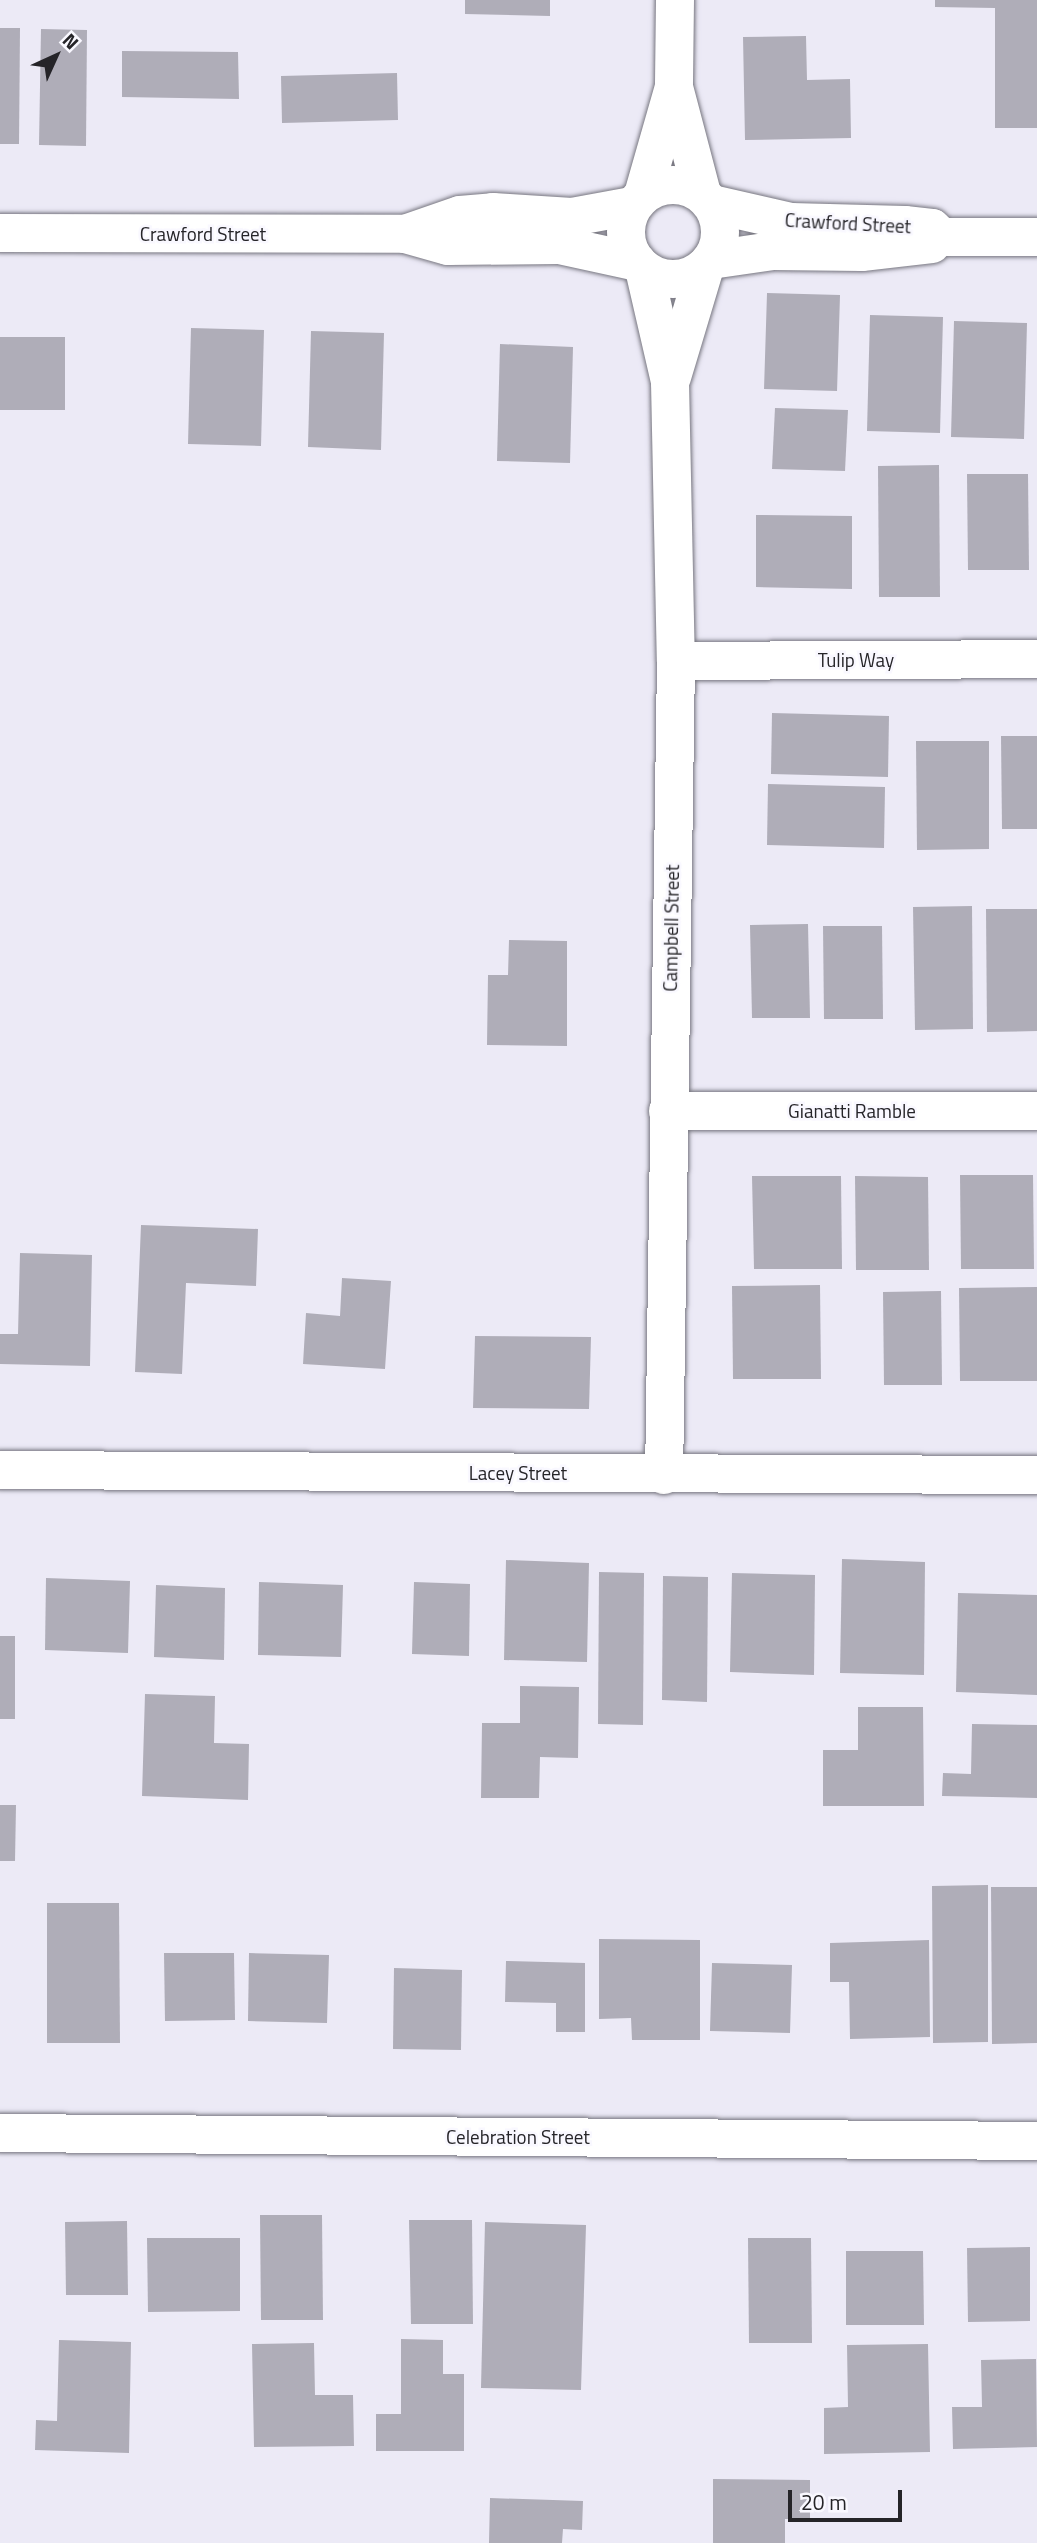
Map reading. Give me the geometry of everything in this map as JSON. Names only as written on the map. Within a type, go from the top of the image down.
[{"type":"street","points":[[674,87],[626,236],[641,266],[674,280],[708,264],[721,233],[707,199],[674,87],[675,0]]},
{"type":"street","points":[[637,200],[671,183],[707,199]]},
{"type":"street","name":"Crawford Street","points":[[707,199],[791,222],[905,225],[932,229],[942,237]]},
{"type":"street","name":"Crawford Street","points":[[405,234],[460,215],[493,212],[572,217],[637,200]]},
{"type":"street","name":"Crawford Street","points":[[0,233],[405,234],[448,246],[559,245],[641,266]]},
{"type":"street","name":"Crawford Street","points":[[708,264],[773,251],[907,249],[932,244],[942,237],[1037,237]]},
{"type":"street","name":"Campbell Street","points":[[670,382],[708,264]]},
{"type":"street","name":"Campbell Street","points":[[641,266],[670,382],[676,661],[664,1475]]},
{"type":"street","name":"Tulip Way","points":[[676,661],[1037,659]]},
{"type":"street","name":"Gianatti Ramble","points":[[668,1111],[1037,1111]]},
{"type":"street","name":"Lacey Street","points":[[0,1470],[1037,1475]]},
{"type":"street","name":"Celebration Street","points":[[0,2133],[1037,2141]]},
{"type":"building","points":[[465,0],[550,0],[550,16],[465,14]]},
{"type":"building","points":[[935,0],[1037,0],[1037,128],[995,128],[995,8],[935,7]]},
{"type":"building","points":[[0,28],[20,28],[19,144],[0,144]]},
{"type":"building","points":[[41,29],[87,30],[86,146],[39,145]]},
{"type":"building","points":[[806,36],[807,80],[850,79],[851,138],[745,140],[743,37]]},
{"type":"building","points":[[122,51],[238,52],[239,99],[122,97]]},
{"type":"building","points":[[397,73],[398,120],[282,123],[281,76]]},
{"type":"building","points":[[767,293],[840,295],[837,391],[764,389]]},
{"type":"building","points":[[870,315],[943,317],[940,433],[867,431]]},
{"type":"building","points":[[954,321],[1027,323],[1024,439],[951,437]]},
{"type":"building","points":[[191,328],[264,330],[261,446],[188,444]]},
{"type":"building","points":[[311,331],[384,333],[381,450],[308,447]]},
{"type":"building","points":[[0,337],[65,337],[65,410],[0,410]]},
{"type":"building","points":[[500,344],[573,347],[570,463],[497,461]]},
{"type":"building","points":[[775,408],[848,410],[845,471],[772,469]]},
{"type":"building","points":[[939,465],[940,597],[879,597],[878,466]]},
{"type":"building","points":[[967,474],[1028,474],[1029,570],[968,570]]},
{"type":"building","points":[[756,515],[852,516],[852,589],[756,587]]},
{"type":"building","points":[[772,713],[889,716],[888,777],[771,774]]},
{"type":"building","points":[[1001,736],[1037,736],[1037,829],[1002,829]]},
{"type":"building","points":[[916,741],[989,741],[989,849],[917,850]]},
{"type":"building","points":[[768,784],[885,787],[884,848],[767,845]]},
{"type":"building","points":[[972,906],[973,1029],[915,1030],[913,907]]},
{"type":"building","points":[[986,909],[1037,909],[1037,1031],[987,1032]]},
{"type":"building","points":[[808,924],[810,1018],[752,1018],[750,925]]},
{"type":"building","points":[[823,926],[882,926],[883,1019],[824,1019]]},
{"type":"building","points":[[509,940],[567,941],[567,1046],[487,1045],[488,975],[508,975]]},
{"type":"building","points":[[960,1175],[1033,1175],[1034,1269],[961,1269]]},
{"type":"building","points":[[752,1176],[841,1176],[842,1269],[754,1269]]},
{"type":"building","points":[[855,1176],[928,1177],[929,1270],[856,1270]]},
{"type":"building","points":[[141,1225],[258,1229],[256,1286],[186,1283],[182,1374],[135,1372]]},
{"type":"building","points":[[20,1253],[92,1255],[90,1366],[0,1364],[0,1334],[18,1334]]},
{"type":"building","points":[[342,1278],[391,1281],[385,1369],[303,1364],[306,1313],[340,1316]]},
{"type":"building","points":[[820,1285],[821,1379],[733,1379],[732,1286]]},
{"type":"building","points":[[1037,1287],[1037,1381],[960,1381],[959,1288]]},
{"type":"building","points":[[941,1291],[942,1385],[884,1385],[883,1292]]},
{"type":"building","points":[[475,1336],[591,1337],[589,1409],[473,1408]]},
{"type":"building","points":[[842,1559],[925,1562],[924,1675],[840,1673]]},
{"type":"building","points":[[506,1560],[589,1563],[587,1662],[504,1660]]},
{"type":"building","points":[[599,1572],[644,1573],[643,1725],[598,1724]]},
{"type":"building","points":[[732,1573],[815,1575],[814,1675],[730,1672]]},
{"type":"building","points":[[663,1576],[708,1577],[707,1702],[662,1700]]},
{"type":"building","points":[[46,1578],[130,1581],[128,1653],[45,1650]]},
{"type":"building","points":[[259,1582],[343,1585],[341,1657],[258,1655]]},
{"type":"building","points":[[414,1582],[470,1584],[469,1656],[412,1654]]},
{"type":"building","points":[[156,1585],[225,1588],[224,1660],[154,1657]]},
{"type":"building","points":[[958,1593],[1037,1595],[1037,1695],[956,1692]]},
{"type":"building","points":[[0,1636],[15,1636],[15,1719],[0,1719]]},
{"type":"building","points":[[520,1686],[579,1687],[578,1758],[540,1757],[539,1798],[481,1798],[482,1723],[520,1723]]},
{"type":"building","points":[[145,1694],[215,1696],[214,1743],[249,1744],[248,1800],[142,1796]]},
{"type":"building","points":[[858,1707],[923,1707],[924,1806],[823,1806],[823,1750],[858,1750]]},
{"type":"building","points":[[972,1724],[1037,1725],[1037,1798],[942,1796],[943,1773],[971,1774]]},
{"type":"building","points":[[0,1805],[16,1805],[15,1861],[0,1861]]},
{"type":"building","points":[[988,1885],[988,2042],[933,2043],[932,1886]]},
{"type":"building","points":[[991,1887],[1037,1887],[1037,2043],[992,2044]]},
{"type":"building","points":[[47,1903],[119,1903],[120,2043],[47,2043]]},
{"type":"building","points":[[599,1939],[700,1940],[700,2040],[632,2040],[631,2018],[599,2019]]},
{"type":"building","points":[[929,1940],[930,2037],[850,2039],[849,1982],[830,1982],[830,1943]]},
{"type":"building","points":[[164,1953],[234,1953],[235,2020],[165,2021]]},
{"type":"building","points":[[249,1953],[329,1955],[327,2023],[248,2021]]},
{"type":"building","points":[[506,1961],[585,1963],[585,2032],[556,2032],[556,2003],[505,2002]]},
{"type":"building","points":[[712,1963],[792,1965],[790,2033],[710,2031]]},
{"type":"building","points":[[394,1968],[462,1970],[461,2050],[393,2049]]},
{"type":"building","points":[[260,2215],[322,2215],[323,2320],[261,2320]]},
{"type":"building","points":[[409,2220],[472,2220],[473,2324],[411,2324]]},
{"type":"building","points":[[127,2221],[128,2295],[66,2295],[65,2222]]},
{"type":"building","points":[[485,2222],[586,2225],[581,2390],[481,2388]]},
{"type":"building","points":[[147,2238],[240,2238],[240,2311],[148,2312]]},
{"type":"building","points":[[748,2238],[811,2238],[812,2343],[749,2343]]},
{"type":"building","points":[[1030,2247],[1030,2321],[968,2322],[967,2248]]},
{"type":"building","points":[[846,2251],[923,2251],[924,2325],[846,2325]]},
{"type":"building","points":[[401,2339],[443,2340],[443,2374],[464,2374],[464,2451],[376,2451],[376,2414],[401,2414]]},
{"type":"building","points":[[59,2340],[131,2342],[129,2453],[35,2450],[36,2420],[57,2421]]},
{"type":"building","points":[[314,2343],[315,2395],[353,2395],[354,2446],[254,2447],[252,2344]]},
{"type":"building","points":[[928,2344],[930,2452],[824,2454],[824,2408],[848,2407],[847,2345]]},
{"type":"building","points":[[1036,2359],[1037,2447],[953,2449],[952,2407],[982,2407],[981,2360]]},
{"type":"building","points":[[713,2479],[810,2480],[810,2519],[785,2519],[785,2543],[713,2543]]},
{"type":"building","points":[[490,2498],[583,2501],[582,2530],[563,2529],[562,2543],[489,2543]]}]
